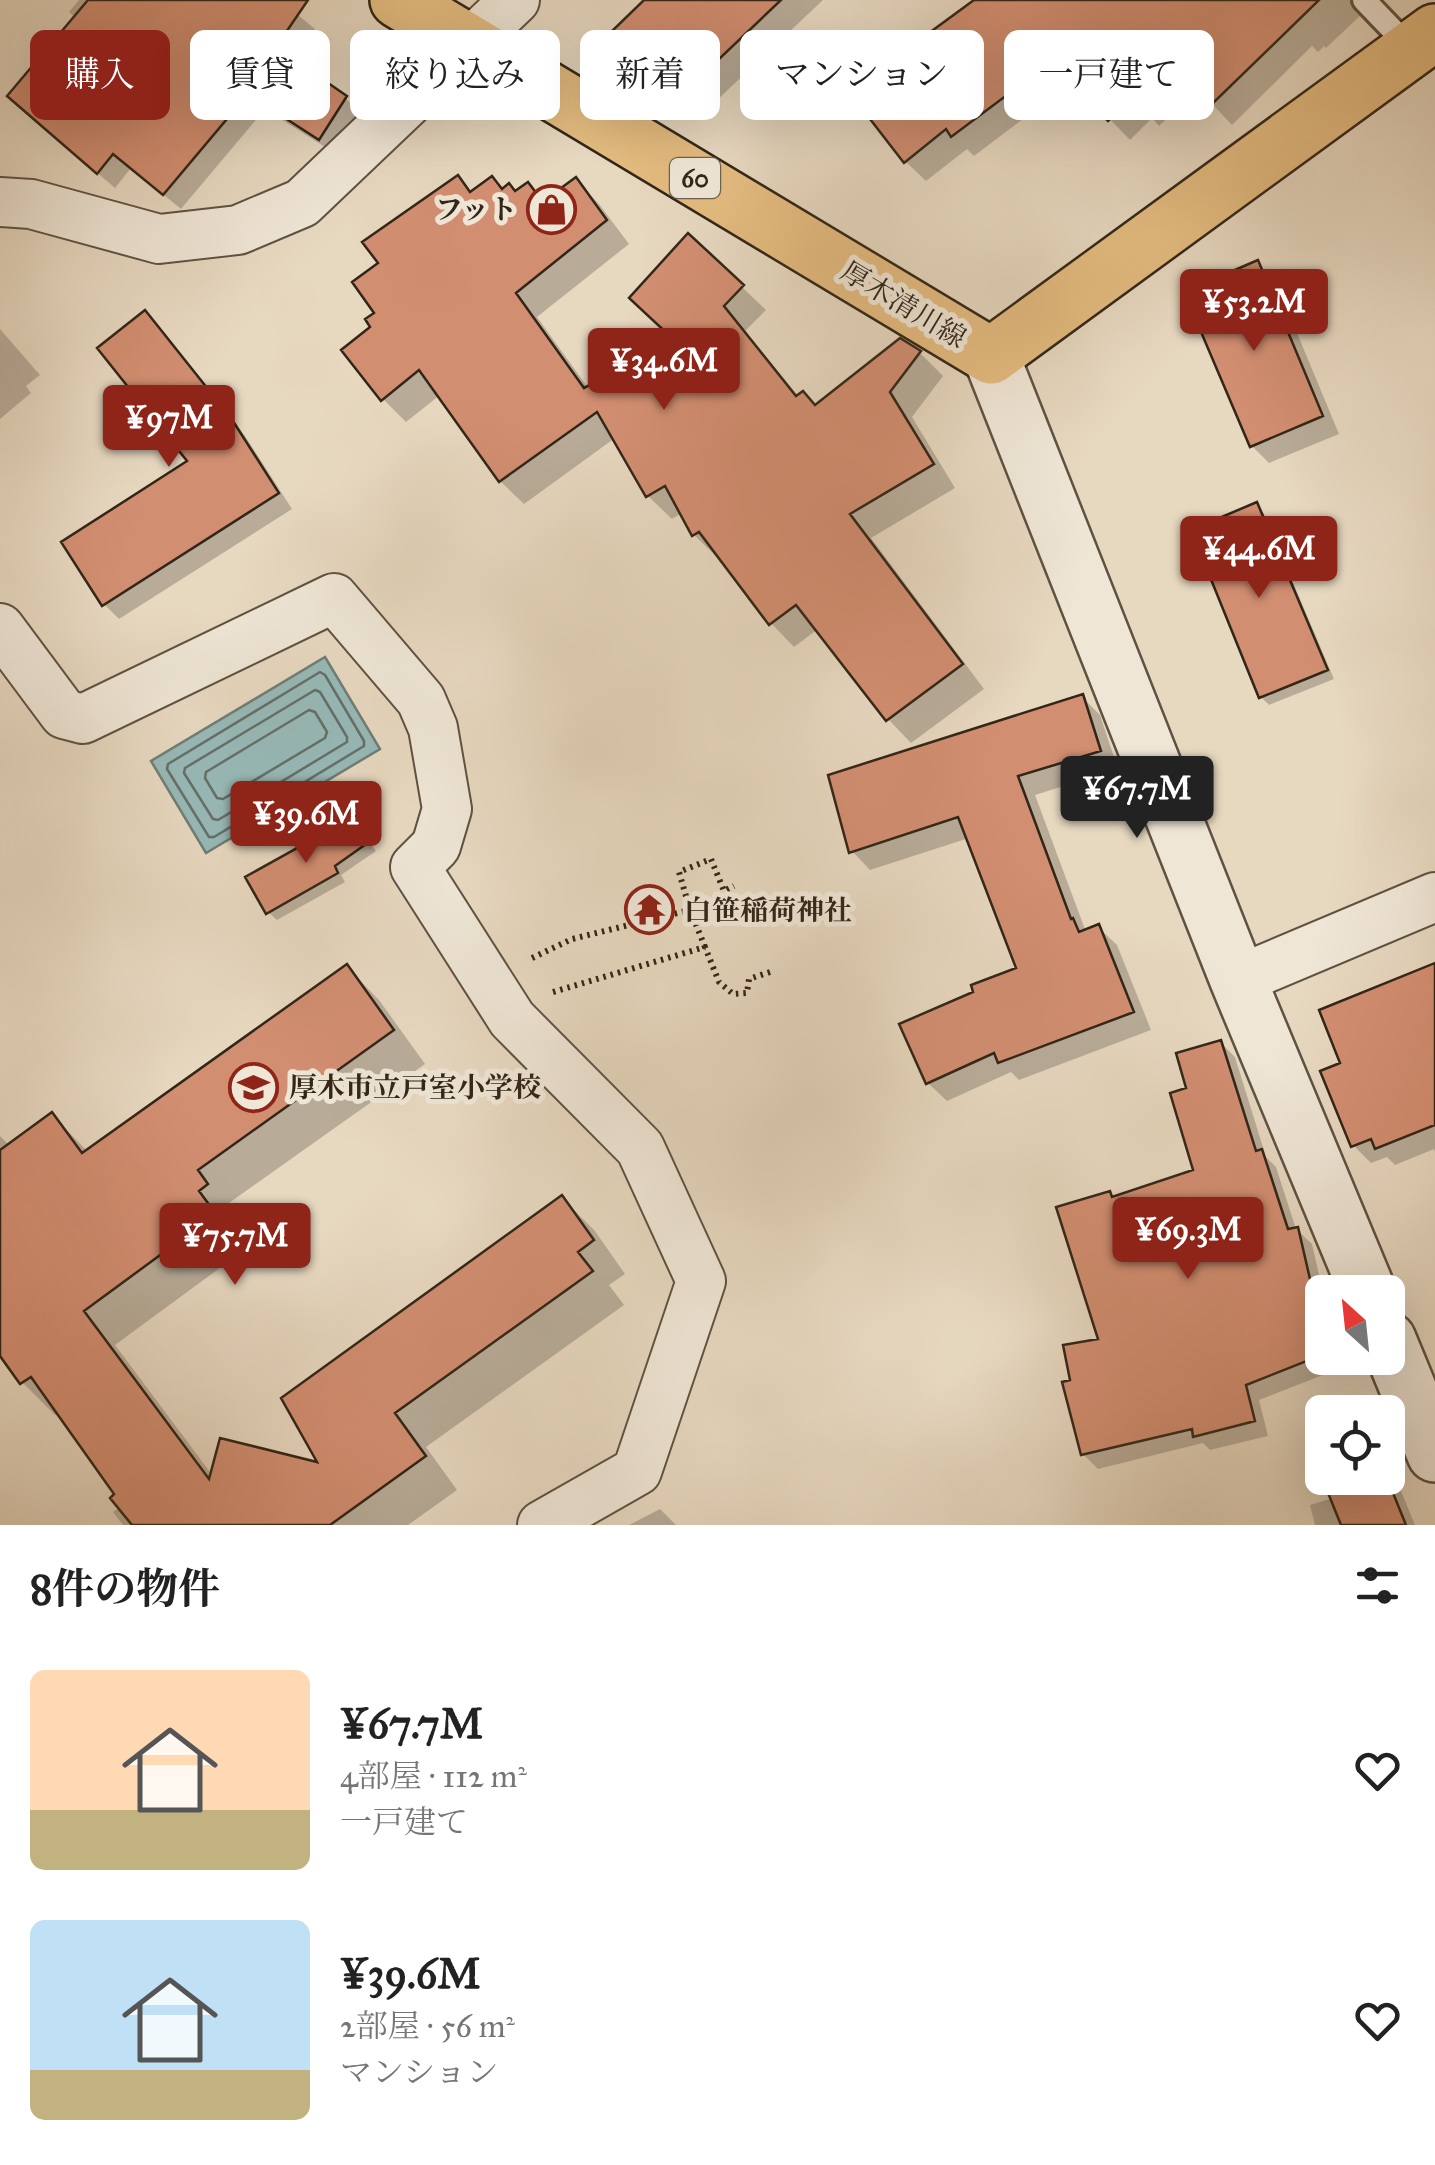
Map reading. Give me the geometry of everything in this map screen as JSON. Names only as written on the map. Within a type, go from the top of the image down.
[{"type":"main road","name":"厚木清川線","points":[[398,0],[450,30]]},
{"type":"main road","name":"厚木清川線","points":[[560,96],[992,356],[1424,42]]},
{"type":"street","points":[[483,30],[514,0]]},
{"type":"street","points":[[1,199],[160,239],[238,230],[302,202],[389,120]]},
{"type":"street","points":[[992,356],[1238,980],[1361,1275]]},
{"type":"street","points":[[0,628],[64,714],[83,719],[334,598],[421,700],[433,728],[447,809],[436,846],[415,867],[495,993],[640,1148],[701,1281],[638,1471],[542,1525]]},
{"type":"street","points":[[1238,980],[1435,897]]},
{"type":"street","points":[[1402,1375],[1435,1454]]},
{"type":"lane","points":[[1364,0],[1424,42]]},
{"type":"path","points":[[734,886],[724,890],[711,859],[679,872],[719,982],[733,994],[747,993],[749,979],[770,972]]},
{"type":"path","points":[[657,906],[662,904],[665,916]]},
{"type":"path","points":[[495,993],[572,939],[690,910]]},
{"type":"path","points":[[495,993],[705,947]]},
{"type":"water","points":[[325,657],[380,749],[206,853],[151,761]]},
{"type":"building","points":[[88,0],[308,0],[288,30],[190,30],[190,120],[226,120],[163,195],[113,154],[97,174],[35,120],[170,120],[170,30],[63,30]]},
{"type":"building","points":[[644,0],[781,0],[750,30],[740,30],[740,39],[720,58],[720,30],[613,30]]},
{"type":"building","points":[[974,0],[1319,0],[1214,102],[1214,30],[1004,30],[1004,97],[984,112],[984,30],[933,30]]},
{"type":"building","points":[[30,69],[30,116],[7,96]]},
{"type":"building","points":[[330,84],[347,96],[319,140],[288,120],[330,120]]},
{"type":"building","points":[[871,120],[974,120],[951,137],[946,129],[904,163]]},
{"type":"building","points":[[458,175],[470,192],[492,176],[502,189],[509,183],[515,191],[528,182],[537,194],[548,186],[553,194],[576,177],[607,220],[516,293],[584,388],[672,338],[629,298],[688,233],[744,285],[724,306],[796,396],[803,391],[815,405],[900,338],[921,351],[890,392],[934,464],[850,514],[963,664],[886,721],[796,605],[769,625],[699,532],[692,536],[665,486],[646,497],[597,412],[499,482],[419,370],[381,401],[341,350],[370,327],[365,319],[374,313],[352,282],[378,263],[362,242]]},
{"type":"building","points":[[1258,260],[1323,416],[1250,447],[1184,292]]},
{"type":"building","points":[[145,310],[231,418],[279,493],[102,606],[61,542],[187,461],[97,348]]},
{"type":"building","points":[[1257,502],[1328,670],[1259,698],[1191,530]]},
{"type":"building","points":[[1083,694],[1101,751],[1018,776],[1071,919],[1079,932],[1099,924],[1134,1012],[998,1063],[994,1053],[926,1084],[899,1024],[973,992],[971,985],[1016,968],[958,817],[849,853],[828,775]]},
{"type":"building","points":[[353,817],[369,842],[335,866],[338,873],[266,914],[245,877]]},
{"type":"building","points":[[1435,963],[1435,1125],[1375,1149],[1371,1139],[1351,1147],[1320,1071],[1340,1063],[1319,1010]]},
{"type":"building","points":[[347,964],[394,1030],[198,1170],[208,1184],[199,1191],[216,1214],[84,1311],[209,1479],[220,1438],[317,1462],[281,1398],[562,1195],[594,1240],[578,1252],[593,1271],[395,1413],[426,1456],[330,1525],[132,1525],[31,1377],[20,1384],[0,1356],[0,1150],[52,1112],[82,1153]]},
{"type":"building","points":[[1221,1040],[1256,1151],[1262,1149],[1288,1229],[1298,1227],[1309,1275],[1305,1275],[1305,1362],[1246,1385],[1255,1421],[1193,1437],[1192,1429],[1081,1455],[1062,1382],[1070,1380],[1063,1345],[1098,1339],[1056,1207],[1110,1191],[1112,1197],[1193,1170],[1170,1093],[1186,1088],[1176,1053]]},
{"type":"building","points":[[1329,1495],[1394,1495],[1406,1525],[1341,1525]]},
{"type":"place","name":"フット","points":[[552,209]]},
{"type":"place","name":"白笹稲荷神社","points":[[649,910]]},
{"type":"place","name":"厚木市立戸室小学校","points":[[254,1087]]}]
